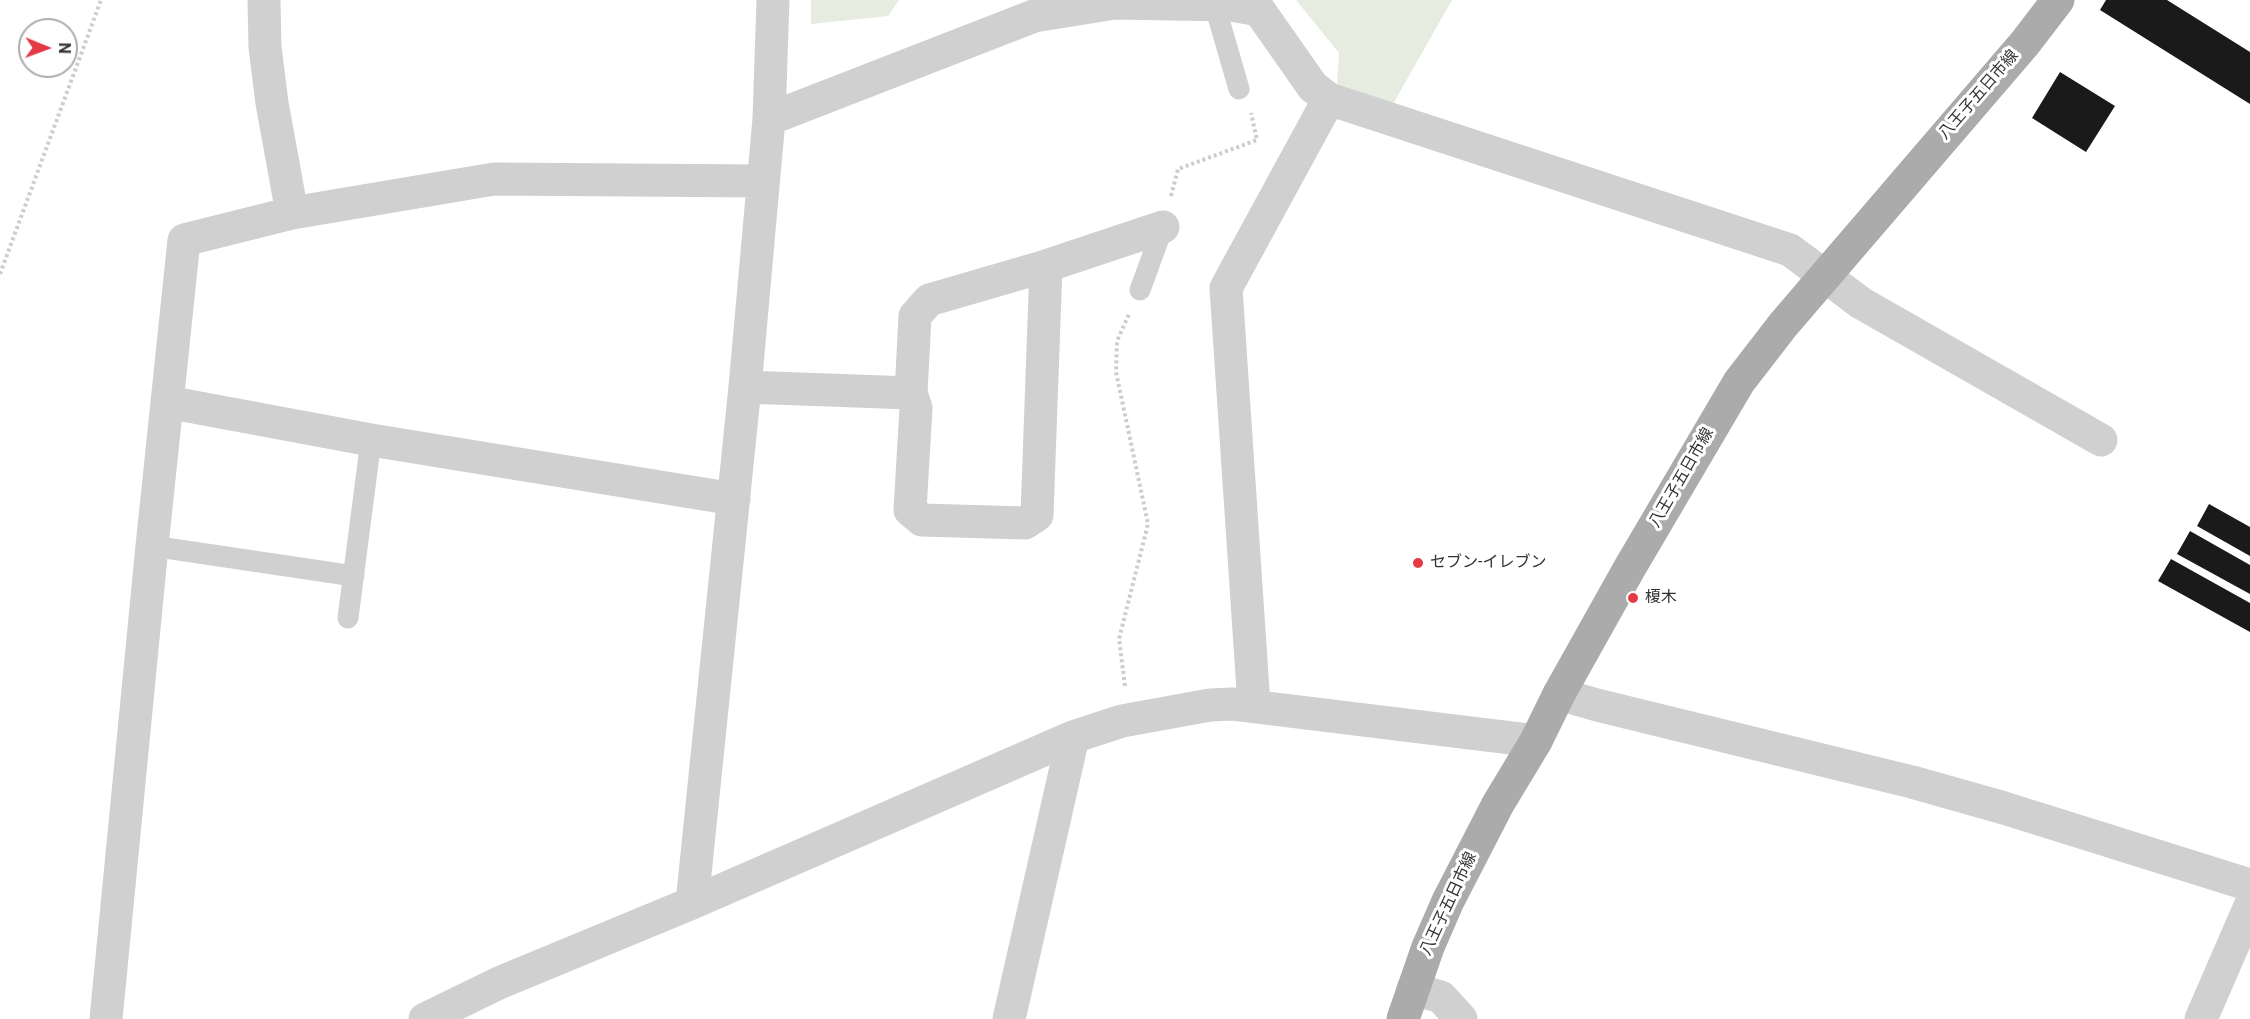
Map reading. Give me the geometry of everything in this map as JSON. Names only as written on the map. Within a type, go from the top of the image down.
[{"type":"main road","name":"八王子五日市線","points":[[1408,1004],[1428,947],[1448,901],[1498,804],[1739,382],[1825,275],[2025,43],[2058,0]]},
{"type":"street","points":[[264,0],[265,47],[272,103],[292,213]]},
{"type":"street","points":[[692,903],[745,387],[769,119],[773,0]]},
{"type":"street","points":[[769,119],[1034,16],[1115,3],[1230,5],[1259,10],[1313,87],[1329,99],[1790,250],[1861,303],[2101,440]]},
{"type":"street","points":[[1254,705],[1226,288],[1329,99]]},
{"type":"street","points":[[106,1019],[184,240],[292,213],[494,179],[763,182]]},
{"type":"street","points":[[1046,266],[1037,515],[1025,523],[922,520],[910,510],[916,408],[911,393],[915,316],[929,300],[1046,266],[1163,228]]},
{"type":"street","points":[[745,387],[911,393]]},
{"type":"street","points":[[167,402],[371,440],[734,499]]},
{"type":"street","points":[[1559,694],[1912,782],[2015,811],[2250,885]]},
{"type":"street","points":[[425,1019],[499,983],[692,903],[1073,737],[1129,720],[1210,705],[1254,705],[1402,726],[1536,741]]},
{"type":"street","points":[[1009,1019],[1073,737]]},
{"type":"street","points":[[2201,1019],[2250,906]]},
{"type":"street","points":[[1408,1004],[1441,998],[1461,1019]]},
{"type":"lane","points":[[1215,6],[1239,90]]},
{"type":"lane","points":[[1140,290],[1163,228]]},
{"type":"lane","points":[[348,618],[371,440]]},
{"type":"lane","points":[[152,546],[354,576]]},
{"type":"path","points":[[0,274],[101,0]]},
{"type":"path","points":[[1163,228],[1178,169],[1257,140],[1248,99],[1239,90]]},
{"type":"path","points":[[1129,720],[1119,639],[1148,524],[1116,372],[1116,341],[1140,290]]},
{"type":"shaded area","points":[[811,0],[899,0],[888,16],[811,24]]},
{"type":"shaded area","points":[[1296,0],[1452,0],[1393,104],[1337,84],[1339,53]]},
{"type":"building","points":[[2106,0],[2167,0],[2250,52],[2250,104],[2100,10]]},
{"type":"building","points":[[2060,72],[2115,106],[2086,152],[2032,118]]},
{"type":"building","points":[[2209,504],[2250,527],[2250,556],[2197,526]]},
{"type":"building","points":[[2190,531],[2250,565],[2250,594],[2177,554]]},
{"type":"building","points":[[2171,559],[2250,603],[2250,632],[2158,581]]},
{"type":"place","name":"セブン-イレブン","points":[[1418,563]]},
{"type":"place","name":"榎木","points":[[1633,598]]}]
